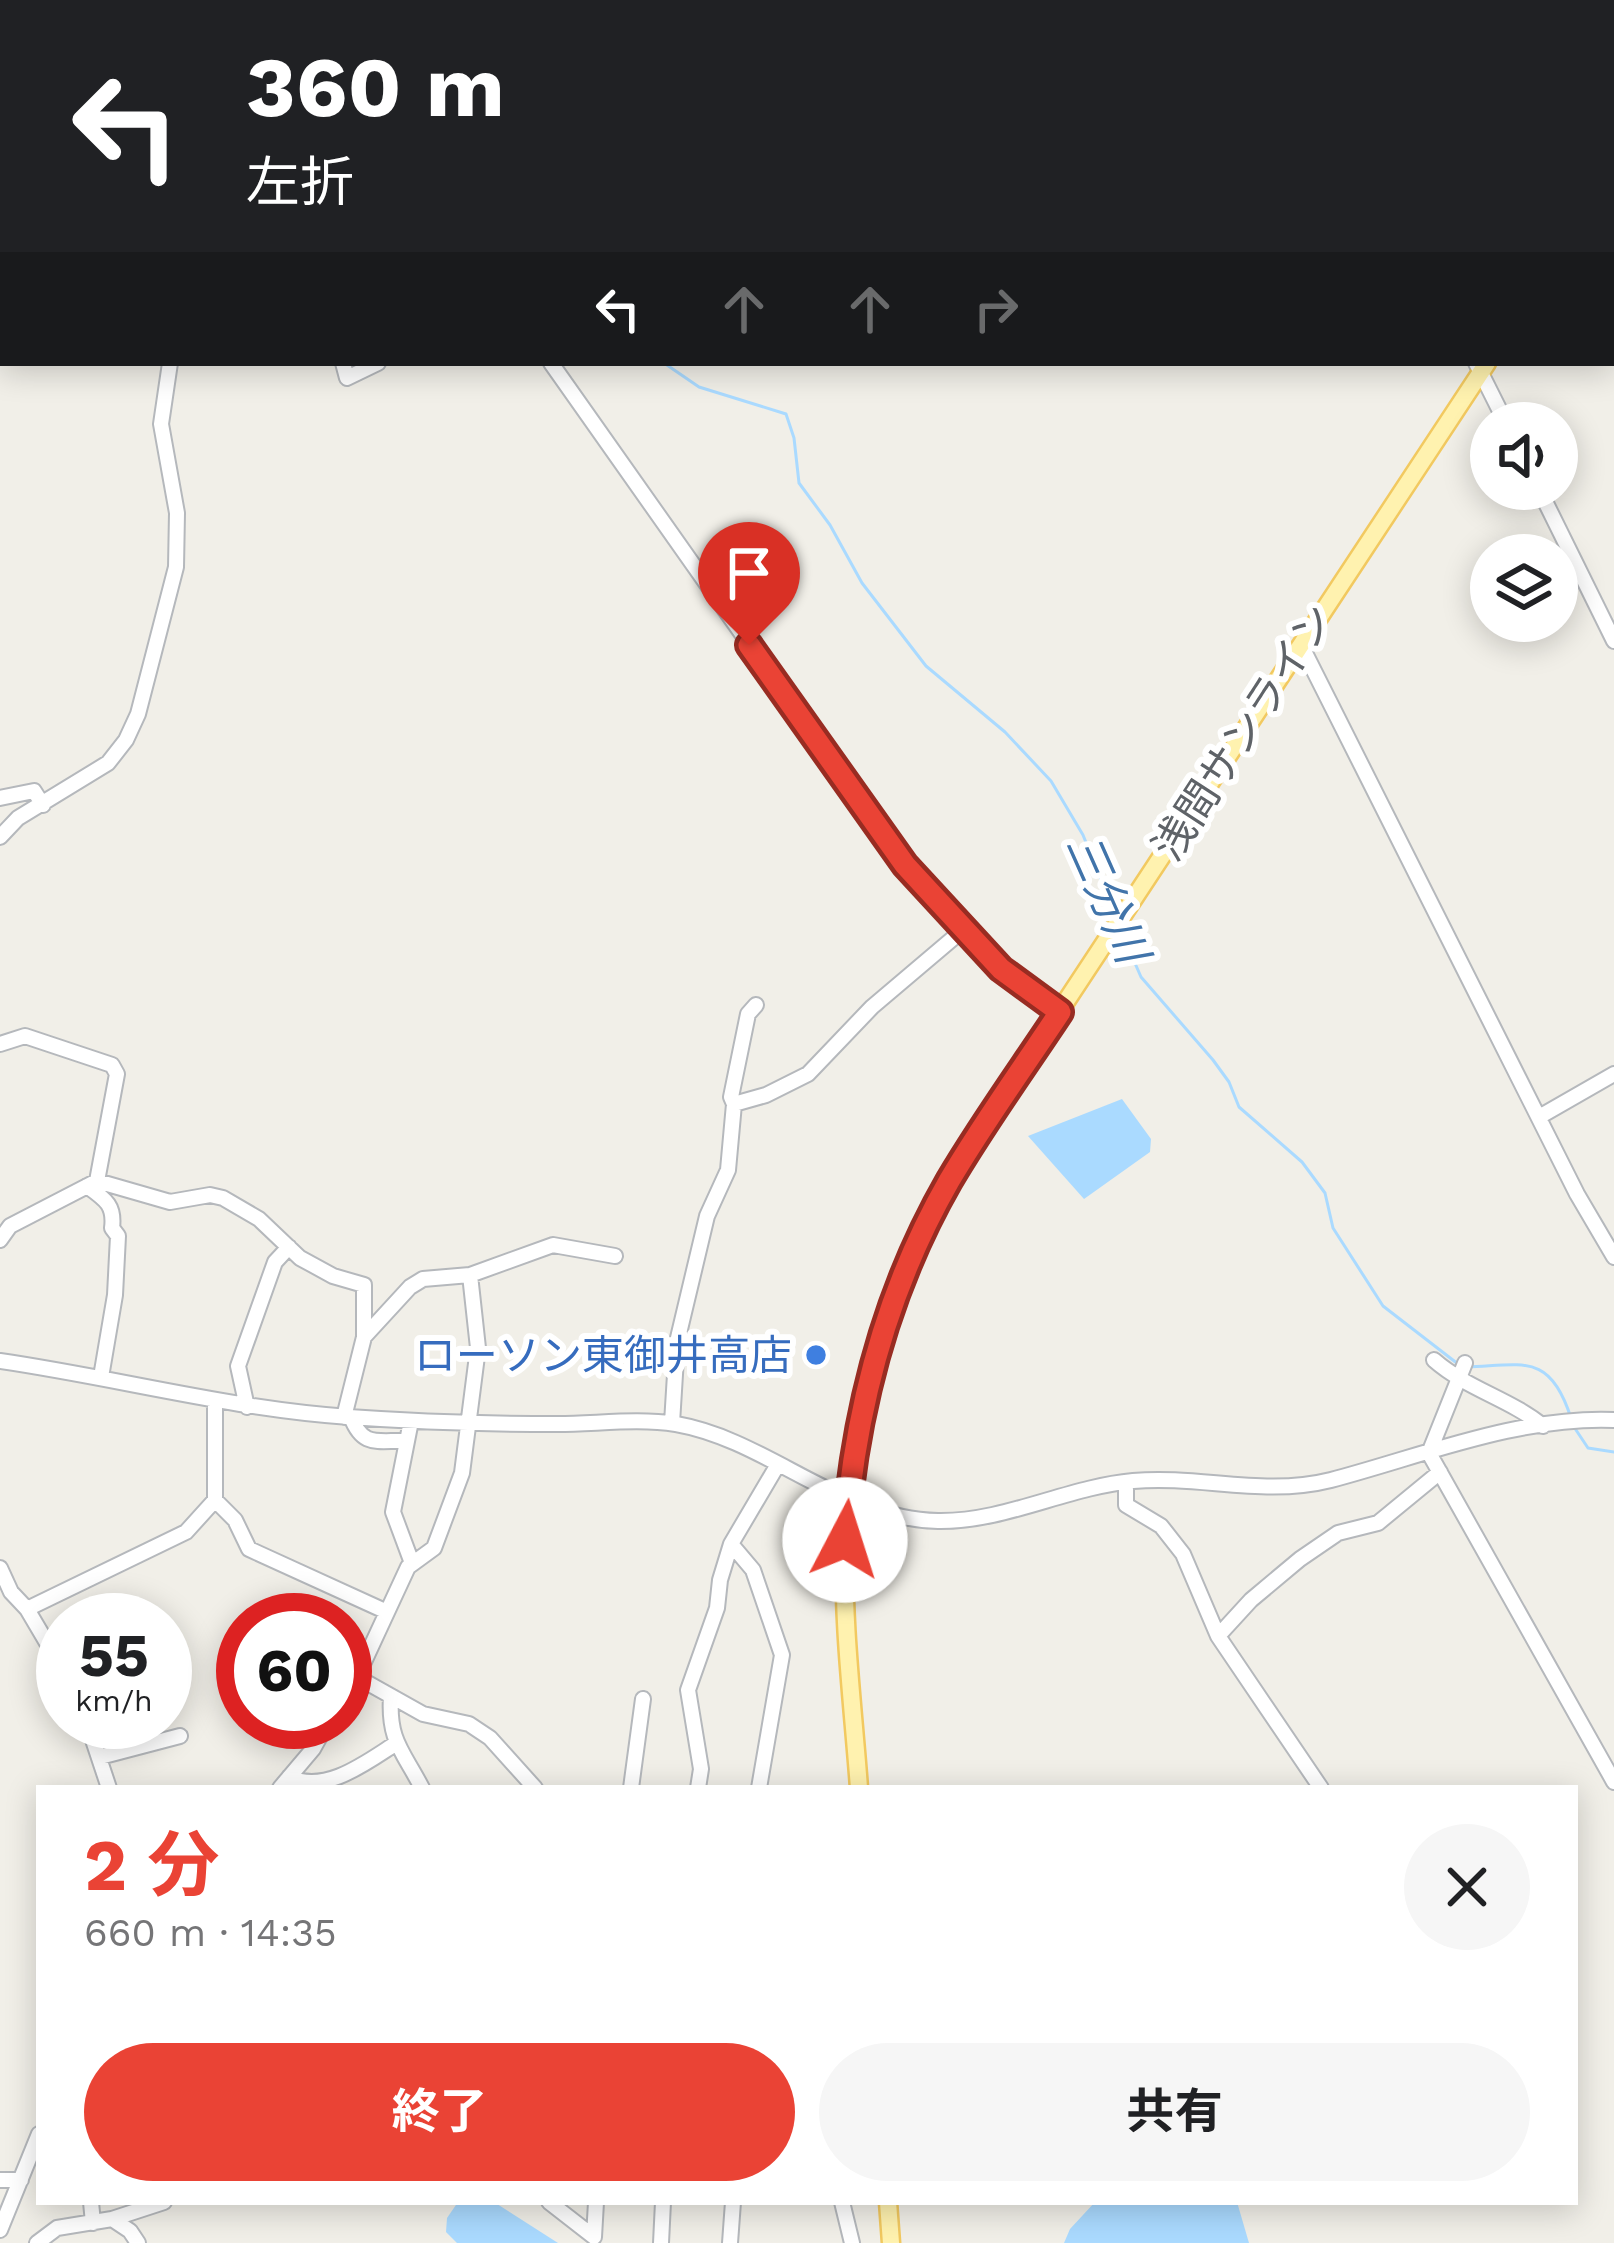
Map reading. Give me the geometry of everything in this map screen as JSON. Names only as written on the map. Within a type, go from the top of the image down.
[{"type":"main road","name":"浅間サンライン","points":[[859,1785],[845,1572],[848,1500],[875,1357],[916,1246],[958,1167],[1481,366]]},
{"type":"main road","points":[[888,2205],[891,2243]]},
{"type":"street","points":[[0,837],[18,818],[108,763],[138,714],[176,567],[177,512],[161,424],[170,366]]},
{"type":"street","points":[[344,366],[347,378],[372,366]]},
{"type":"street","points":[[553,366],[905,865],[1001,969],[1060,1012]]},
{"type":"street","points":[[1481,366],[1497,402]]},
{"type":"street","points":[[1549,510],[1614,641]]},
{"type":"street","points":[[1301,644],[1614,1257]]},
{"type":"street","points":[[0,798],[34,791],[43,805]]},
{"type":"street","points":[[734,1104],[766,1095],[808,1074],[872,1007],[964,929]]},
{"type":"street","points":[[672,1424],[677,1342],[707,1216],[728,1170],[734,1104],[730,1097],[748,1014],[756,1005]]},
{"type":"street","points":[[0,1044],[25,1036],[112,1065],[117,1074],[92,1183]]},
{"type":"street","points":[[1539,1117],[1614,1074]]},
{"type":"street","points":[[92,1183],[110,1203],[112,1228],[118,1235],[115,1295],[100,1377]]},
{"type":"street","points":[[0,1240],[10,1226],[92,1183],[170,1202],[211,1195],[223,1198],[259,1220],[299,1258],[364,1285],[364,1337],[347,1417],[358,1436],[366,1440],[407,1441]]},
{"type":"street","points":[[364,1337],[423,1279],[470,1275],[553,1245],[615,1256]]},
{"type":"street","points":[[247,1407],[238,1366],[275,1262],[289,1247]]},
{"type":"street","points":[[372,1643],[412,1563],[434,1548],[461,1473],[478,1348],[470,1275]]},
{"type":"street","points":[[1434,1360],[1457,1381],[1523,1409],[1543,1426]]},
{"type":"street","points":[[0,1361],[247,1407],[347,1417],[471,1424],[672,1424],[718,1437],[848,1500],[922,1520],[989,1516],[1126,1482],[1175,1478],[1288,1488],[1543,1426],[1614,1420]]},
{"type":"street","points":[[1465,1363],[1430,1453],[1614,1782]]},
{"type":"street","points":[[27,1609],[186,1532],[215,1500],[215,1401]]},
{"type":"street","points":[[411,1420],[393,1512],[412,1563]]},
{"type":"street","points":[[698,1785],[701,1769],[688,1690],[717,1608],[730,1544],[777,1466]]},
{"type":"street","points":[[1218,1636],[1251,1600],[1300,1559],[1338,1533],[1378,1523],[1440,1472]]},
{"type":"street","points":[[1126,1482],[1126,1505],[1161,1526],[1183,1554],[1218,1636],[1319,1785]]},
{"type":"street","points":[[215,1500],[235,1520],[249,1549],[386,1611]]},
{"type":"street","points":[[730,1544],[753,1570],[782,1655],[760,1785]]},
{"type":"street","points":[[0,1568],[6,1594],[27,1609],[36,1624]]},
{"type":"street","points":[[372,1686],[423,1714],[470,1724],[490,1738],[532,1785]]},
{"type":"street","points":[[392,1696],[390,1727],[395,1744],[420,1785]]},
{"type":"street","points":[[631,1785],[643,1699]]},
{"type":"street","points":[[284,1783],[316,1784],[395,1744]]},
{"type":"street","points":[[97,1749],[108,1785]]},
{"type":"street","points":[[100,1757],[130,1749]]},
{"type":"street","points":[[284,1783],[313,1749]]},
{"type":"street","points":[[0,2230],[36,2142]]},
{"type":"street","points":[[0,2180],[21,2180]]},
{"type":"street","points":[[91,2205],[93,2223]]},
{"type":"street","points":[[38,2243],[57,2228],[112,2219],[155,2205]]},
{"type":"street","points":[[553,2205],[598,2240]]},
{"type":"street","points":[[596,2205],[598,2240]]},
{"type":"street","points":[[661,2243],[663,2205]]},
{"type":"street","points":[[730,2243],[733,2205]]},
{"type":"street","points":[[843,2205],[852,2243]]},
{"type":"street","points":[[112,2219],[138,2243]]},
{"type":"water","points":[[1122,1099],[1151,1139],[1150,1152],[1084,1199],[1028,1136]]},
{"type":"water","points":[[456,2205],[499,2205],[558,2243],[457,2243],[446,2232],[447,2218]]},
{"type":"water","points":[[1092,2205],[1238,2205],[1249,2243],[1064,2243]]},
{"type":"waterway","name":"三分川","points":[[668,366],[699,387],[786,414],[799,483],[830,525],[862,583],[926,666],[1005,732],[1051,781],[1083,835],[1116,917]]},
{"type":"waterway","name":"三分川","points":[[1121,931],[1141,977],[1213,1060],[1239,1107],[1302,1162],[1325,1193],[1333,1228],[1383,1306],[1458,1364]]},
{"type":"waterway","name":"三分川","points":[[1467,1367],[1519,1365],[1544,1372],[1563,1397],[1571,1418]]},
{"type":"waterway","name":"三分川","points":[[1574,1427],[1588,1448],[1614,1452]]},
{"type":"place","name":"ローソン東御井高店","points":[[816,1355]]},
{"type":"route","points":[[749,645],[905,865],[1001,969],[1060,1012],[948,1183],[897,1292],[862,1413],[845,1540]]}]
